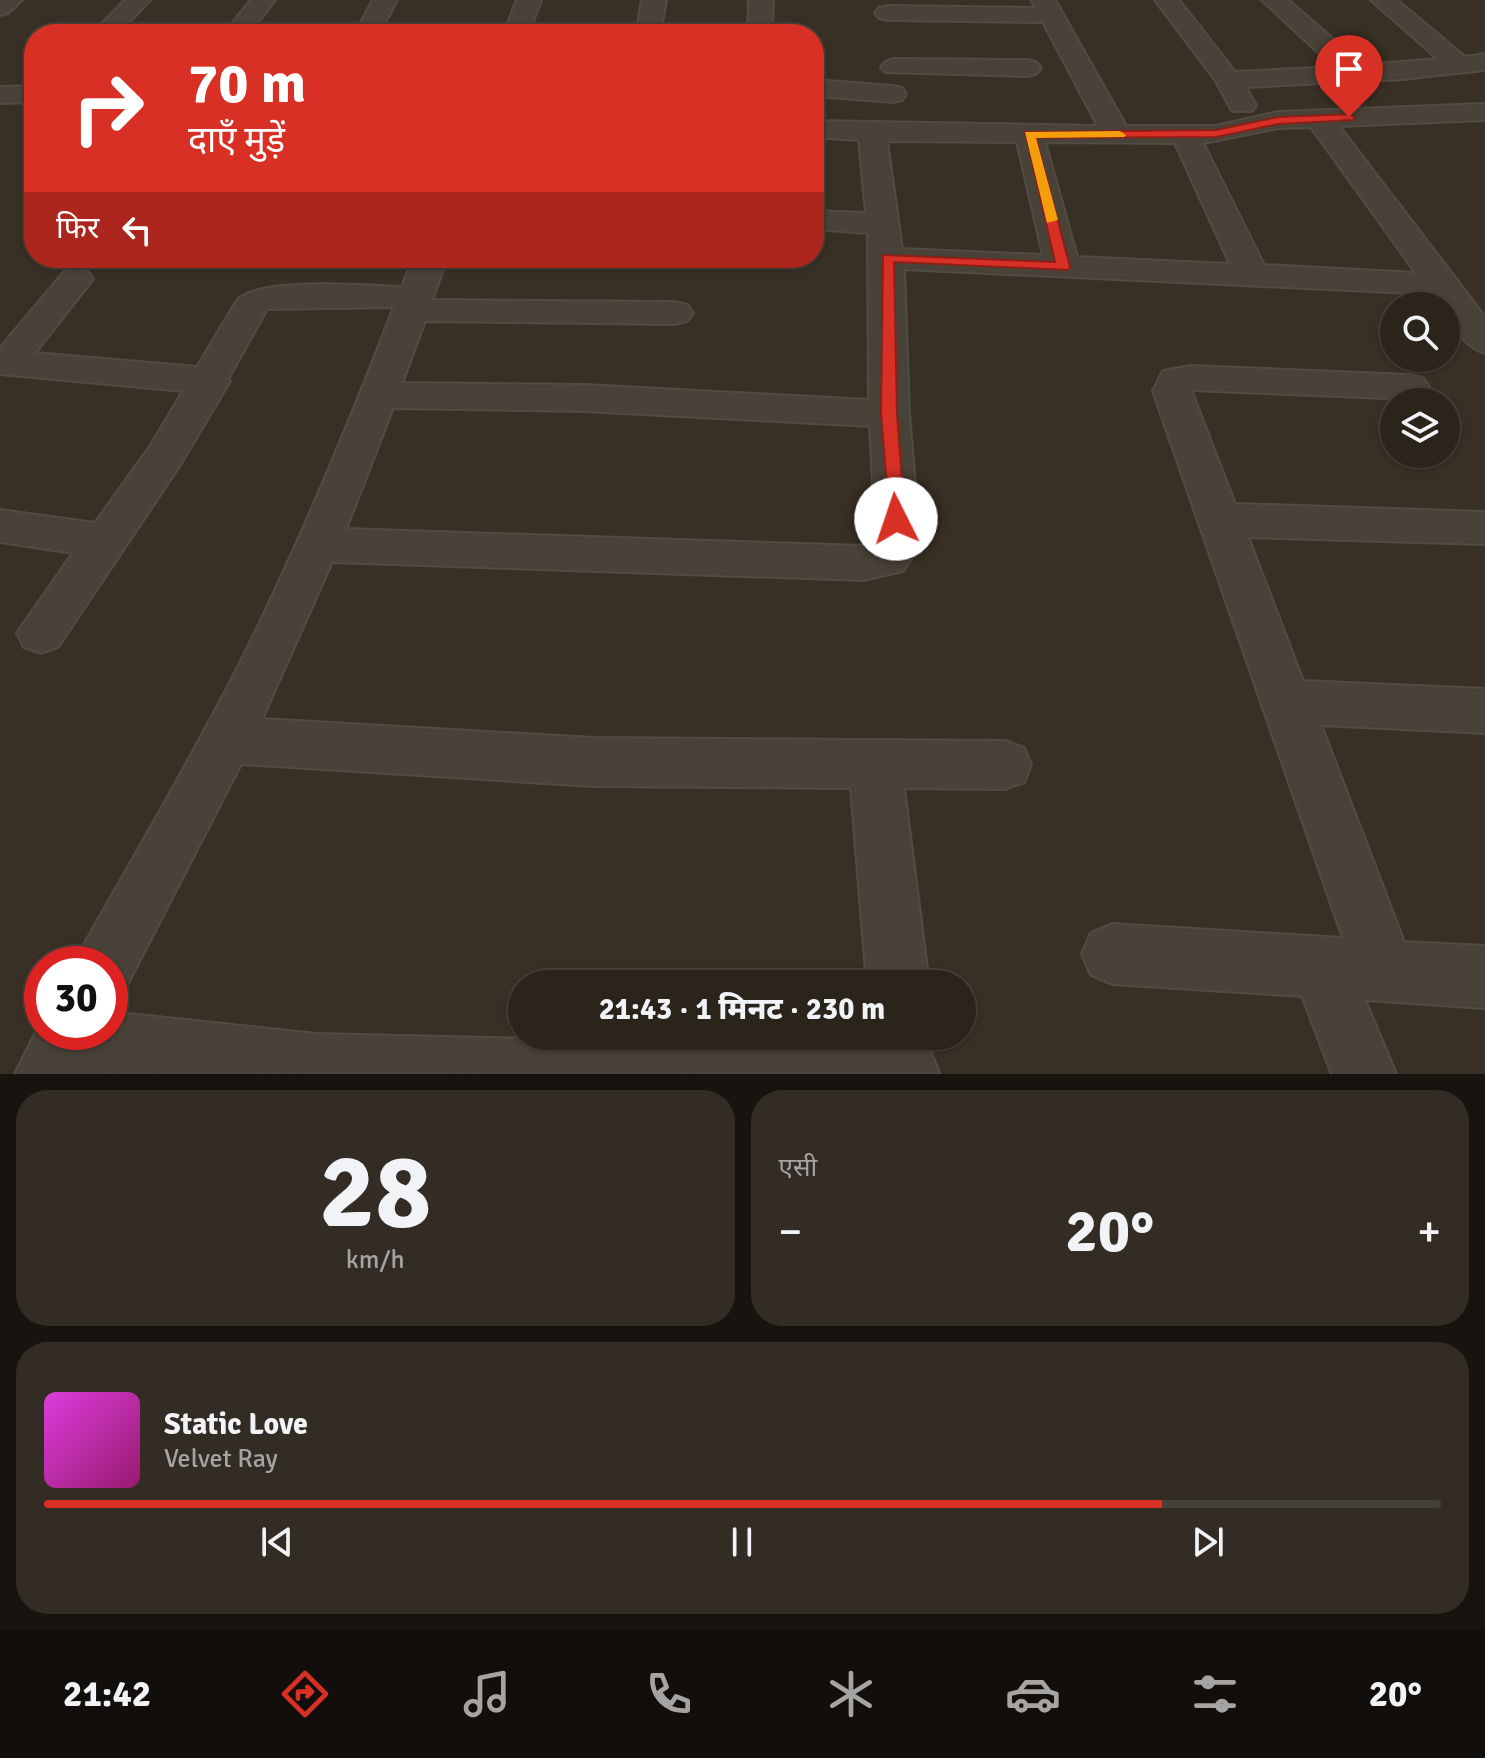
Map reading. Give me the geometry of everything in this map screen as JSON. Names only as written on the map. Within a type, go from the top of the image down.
[{"type":"street","points":[[0,8],[10,0]]},
{"type":"street","points":[[114,24],[138,0]]},
{"type":"street","points":[[244,24],[263,0]]},
{"type":"street","points":[[372,24],[385,0]]},
{"type":"street","points":[[520,24],[529,0]]},
{"type":"street","points":[[650,24],[654,0]]},
{"type":"street","points":[[760,24],[761,0]]},
{"type":"street","points":[[1167,0],[1228,80],[1253,125]]},
{"type":"street","points":[[1274,0],[1351,73],[1380,116]]},
{"type":"street","points":[[1383,0],[1458,64]]},
{"type":"street","points":[[315,545],[863,563],[887,559],[898,545],[889,414],[881,132],[893,94],[894,67],[886,7],[1047,8],[1117,135]]},
{"type":"street","points":[[1228,80],[1485,62]]},
{"type":"street","points":[[894,67],[1028,68]]},
{"type":"street","points":[[824,89],[893,94]]},
{"type":"street","points":[[0,95],[24,94]]},
{"type":"street","points":[[824,129],[1185,135],[1216,134],[1253,125],[1319,118],[1472,113],[1485,142]]},
{"type":"street","points":[[1319,118],[1459,292]]},
{"type":"street","points":[[1029,134],[1063,267]]},
{"type":"street","points":[[1185,135],[1252,275]]},
{"type":"street","points":[[824,223],[885,241],[1063,267],[1252,275],[1448,292]]},
{"type":"street","points":[[4,363],[76,279]]},
{"type":"street","points":[[41,633],[166,455],[211,381],[246,310],[263,297],[419,288],[675,313]]},
{"type":"street","points":[[116,946],[227,740],[315,545],[419,288]]},
{"type":"street","points":[[1460,293],[1485,342]]},
{"type":"street","points":[[4,363],[211,381]]},
{"type":"street","points":[[1385,971],[1172,391],[1176,380],[1410,387]]},
{"type":"street","points":[[377,395],[585,398],[889,414]]},
{"type":"street","points":[[1220,520],[1485,528]]},
{"type":"street","points":[[0,526],[107,541]]},
{"type":"street","points":[[1284,702],[1485,711]]},
{"type":"street","points":[[227,740],[593,762],[1005,765]]},
{"type":"street","points":[[875,765],[897,970]]},
{"type":"street","points":[[1112,954],[1485,977]]},
{"type":"street","points":[[1321,967],[1364,1074]]},
{"type":"street","points":[[89,1050],[317,1066],[536,1071],[611,1062],[906,1061]]},
{"type":"slow traffic","points":[[1051,220],[1029,134],[1120,135]]},
{"type":"route","points":[[896,519],[889,414],[887,258],[1063,267],[1029,134],[1216,134],[1278,120],[1349,117]]}]
